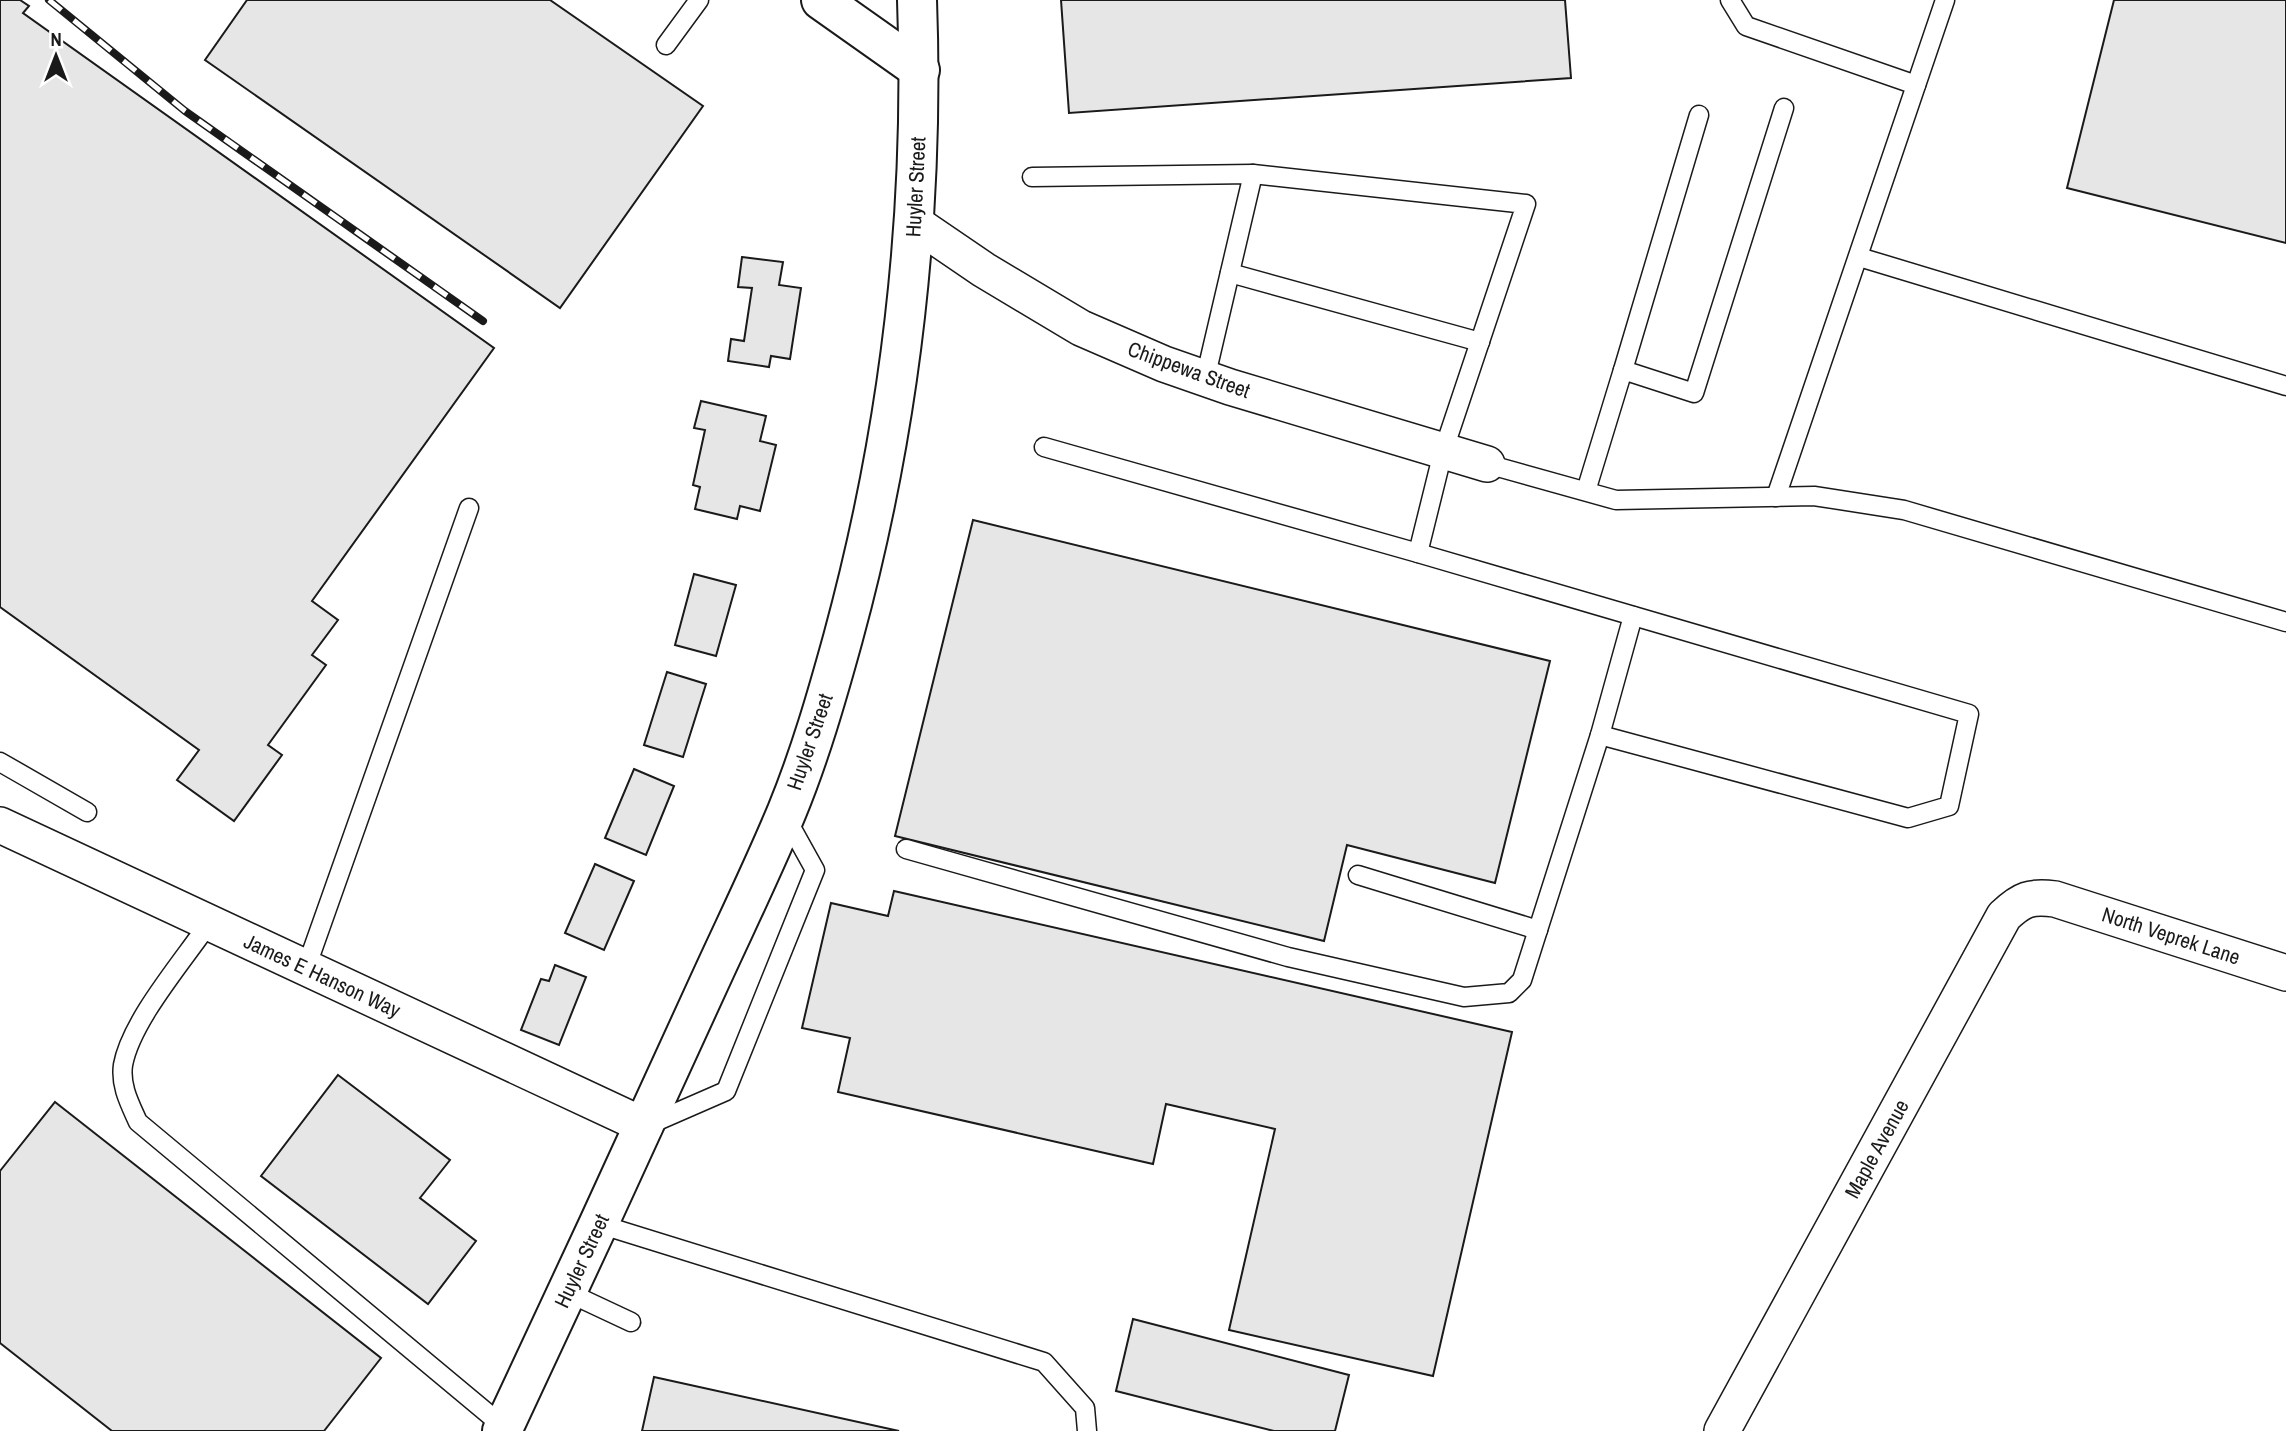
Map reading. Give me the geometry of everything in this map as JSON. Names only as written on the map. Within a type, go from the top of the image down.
[{"type":"street","points":[[821,0],[920,71]]},
{"type":"street","name":"Huyler Street","points":[[503,1429],[645,1126],[785,816],[828,693],[860,575],[892,419],[904,341],[915,223],[920,71],[917,0]]},
{"type":"street","name":"Chippewa Street","points":[[915,223],[984,270],[1081,327],[1164,364],[1205,379],[1487,464]]},
{"type":"street","name":"James E Hanson Way","points":[[0,825],[645,1126]]},
{"type":"street","name":"Maple Avenue","points":[[1722,1431],[2004,916],[2020,902],[2037,897],[2055,899]]},
{"type":"street","name":"North Veprek Lane","points":[[2055,899],[2286,973]]},
{"type":"lane","points":[[666,45],[699,0]]},
{"type":"lane","points":[[1730,0],[1746,26],[1916,85]]},
{"type":"lane","points":[[1776,497],[1945,0]]},
{"type":"lane","points":[[1623,370],[1694,393],[1784,108]]},
{"type":"lane","points":[[1586,492],[1699,115]]},
{"type":"lane","points":[[1205,379],[1253,174]]},
{"type":"lane","points":[[1032,177],[1253,174],[1526,204],[1443,452],[1418,553]]},
{"type":"lane","points":[[1858,257],[2286,386]]},
{"type":"lane","points":[[1230,274],[1480,342]]},
{"type":"lane","points":[[1044,447],[1969,714],[1949,806],[1908,818],[1600,735]]},
{"type":"lane","points":[[1487,464],[1616,500],[1814,496],[1903,510],[2286,622]]},
{"type":"lane","points":[[306,968],[469,508]]},
{"type":"lane","points":[[906,849],[1289,957],[1464,997],[1509,993],[1522,979],[1600,735],[1633,616]]},
{"type":"lane","points":[[0,762],[88,812]]},
{"type":"lane","points":[[645,1126],[726,1091],[815,870],[785,816]]},
{"type":"lane","points":[[1358,875],[1538,930]]},
{"type":"lane","points":[[209,923],[133,1034],[123,1067],[125,1093],[138,1122],[503,1429]]},
{"type":"lane","points":[[599,1224],[1044,1362],[1085,1408],[1087,1431]]},
{"type":"lane","points":[[567,1292],[631,1322]]},
{"type":"building","points":[[0,0],[20,0],[29,6],[23,13],[494,348],[312,601],[338,620],[312,655],[326,665],[268,745],[282,755],[234,821],[177,780],[199,750],[0,607]]},
{"type":"building","points":[[247,0],[550,0],[703,106],[560,308],[205,60]]},
{"type":"building","points":[[1061,0],[1565,0],[1571,78],[1069,113]]},
{"type":"building","points":[[2114,0],[2286,0],[2286,243],[2067,188]]},
{"type":"building","points":[[742,257],[783,262],[779,285],[801,288],[790,359],[771,356],[769,367],[728,361],[731,339],[744,341],[752,288],[738,287]]},
{"type":"building","points":[[701,401],[766,416],[760,441],[776,445],[760,511],[740,506],[737,519],[695,509],[700,487],[693,485],[705,430],[694,428]]},
{"type":"building","points":[[973,520],[1550,661],[1495,883],[1347,845],[1324,941],[895,836]]},
{"type":"building","points":[[694,574],[736,585],[716,656],[675,645]]},
{"type":"building","points":[[667,672],[706,684],[683,757],[644,745]]},
{"type":"building","points":[[634,769],[674,786],[646,855],[605,838]]},
{"type":"building","points":[[595,864],[634,881],[604,950],[565,933]]},
{"type":"building","points":[[894,891],[1512,1032],[1433,1376],[1229,1330],[1275,1129],[1166,1104],[1153,1164],[838,1092],[850,1038],[802,1028],[831,903],[888,916]]},
{"type":"building","points":[[555,965],[586,977],[559,1045],[521,1030],[541,979],[549,981]]},
{"type":"building","points":[[338,1075],[450,1160],[420,1198],[476,1241],[428,1304],[261,1176]]},
{"type":"building","points":[[55,1102],[381,1358],[324,1431],[112,1431],[0,1343],[0,1171]]},
{"type":"building","points":[[1133,1319],[1349,1375],[1335,1431],[1274,1431],[1116,1391]]},
{"type":"building","points":[[654,1377],[899,1431],[642,1431]]},
{"type":"railway","points":[[49,0],[185,111],[483,321]]}]
